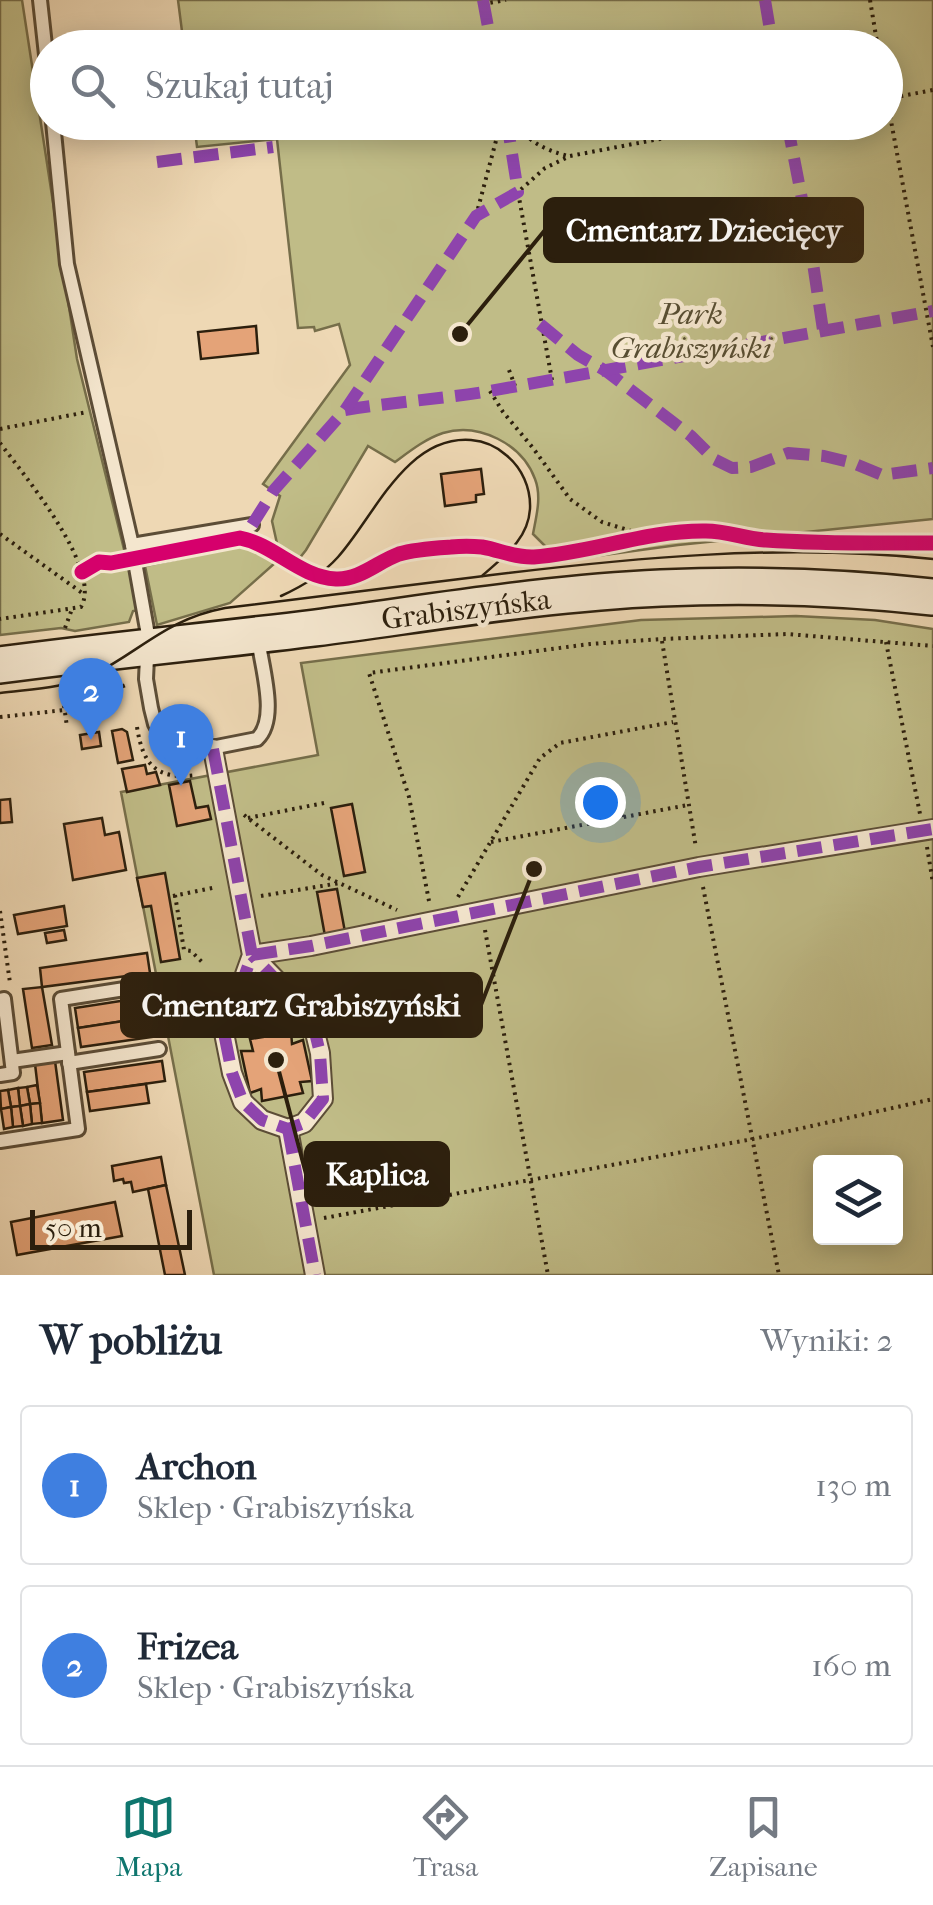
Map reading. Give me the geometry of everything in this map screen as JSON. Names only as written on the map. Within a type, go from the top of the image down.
[{"type":"main road","name":"Grabiszyńska","points":[[0,665],[545,598],[658,588],[816,587],[933,596]]},
{"type":"street","points":[[213,748],[252,956],[224,1033],[243,1102],[262,1120],[288,1129],[304,1123],[324,1098],[320,1053],[311,1016],[252,956]]},
{"type":"street","points":[[252,956],[698,866],[928,829]]},
{"type":"street","points":[[288,1129],[315,1275]]},
{"type":"lane","points":[[40,0],[43,30]]},
{"type":"lane","points":[[54,140],[67,264],[133,551],[148,635],[146,679],[160,735],[166,744],[186,753],[257,739],[266,725],[268,704],[257,636]]},
{"type":"lane","points":[[133,551],[252,524]]},
{"type":"lane","points":[[0,1141],[78,1129],[61,999],[150,986]]},
{"type":"lane","points":[[0,1075],[13,1073],[2,1000]]},
{"type":"lane","points":[[12,1061],[159,1049]]},
{"type":"path","points":[[484,4],[506,0]]},
{"type":"path","points":[[870,0],[875,30]]},
{"type":"path","points":[[903,94],[933,90]]},
{"type":"path","points":[[476,216],[495,140]]},
{"type":"path","points":[[530,140],[548,151],[570,156]]},
{"type":"path","points":[[552,380],[518,192],[545,168],[570,156],[655,140]]},
{"type":"path","points":[[894,140],[933,347]]},
{"type":"path","points":[[509,370],[515,386]]},
{"type":"path","points":[[490,391],[570,500],[602,522],[647,536]]},
{"type":"path","points":[[0,428],[101,410]]},
{"type":"path","points":[[0,443],[56,520],[82,572],[85,596],[81,607],[0,619]]},
{"type":"path","points":[[0,534],[85,596]]},
{"type":"path","points":[[617,543],[647,536]]},
{"type":"path","points":[[82,572],[101,570],[133,551]]},
{"type":"path","points":[[58,636],[66,628],[72,609]]},
{"type":"path","points":[[434,920],[409,798],[369,673],[662,638],[787,634],[933,646]]},
{"type":"path","points":[[662,638],[698,866],[779,1275]]},
{"type":"path","points":[[886,642],[928,829],[933,883]]},
{"type":"path","points":[[0,717],[65,710],[128,682]]},
{"type":"path","points":[[63,698],[68,727]]},
{"type":"path","points":[[434,920],[492,842],[540,758],[560,743],[674,721]]},
{"type":"path","points":[[620,800],[623,817]]},
{"type":"path","points":[[223,801],[322,875],[434,920]]},
{"type":"path","points":[[248,818],[324,803]]},
{"type":"path","points":[[492,842],[688,805]]},
{"type":"path","points":[[204,964],[191,951],[184,950],[174,896],[340,883]]},
{"type":"path","points":[[0,910],[12,992],[2,1000]]},
{"type":"path","points":[[482,910],[548,1275]]},
{"type":"path","points":[[305,1222],[753,1139],[933,1099]]},
{"type":"green space","points":[[0,0],[22,0],[30,52],[30,140],[43,140],[77,359],[139,610],[133,611],[129,622],[75,631],[61,628],[0,635]]},
{"type":"green space","name":"Park Grabiszyński","points":[[178,0],[933,0],[933,519],[560,561],[533,534],[538,493],[529,467],[498,439],[485,433],[457,430],[430,439],[395,462],[368,446],[298,560],[278,548],[272,521],[280,496],[263,484],[350,365],[339,324],[315,331],[314,327],[298,328],[277,140],[903,140],[903,30],[182,30]]},
{"type":"green space","name":"Park Grabiszyński","points":[[196,140],[267,140],[197,147]]},
{"type":"green space","points":[[252,543],[275,563],[230,603],[157,625],[145,566]]},
{"type":"green space","points":[[796,616],[875,620],[933,629],[933,1275],[214,1275],[121,792],[318,755],[301,663],[641,620]]},
{"type":"building","points":[[256,326],[258,353],[201,359],[198,332]]},
{"type":"building","points":[[481,469],[484,494],[476,495],[476,502],[445,506],[441,474]]},
{"type":"building","points":[[112,731],[127,732],[133,760],[118,763]]},
{"type":"building","points":[[99,732],[101,746],[82,749],[80,735]]},
{"type":"building","points":[[145,765],[147,774],[156,772],[160,785],[127,792],[122,769]]},
{"type":"building","points":[[190,781],[196,808],[208,806],[211,819],[177,826],[169,785]]},
{"type":"building","points":[[10,799],[12,822],[0,823],[0,800]]},
{"type":"building","points":[[352,804],[365,872],[344,876],[331,808]]},
{"type":"building","points":[[102,818],[105,835],[119,832],[126,870],[73,880],[64,824]]},
{"type":"building","points":[[165,873],[180,959],[161,962],[151,906],[143,907],[137,878]]},
{"type":"building","points":[[337,889],[345,932],[325,936],[317,892]]},
{"type":"building","points":[[64,906],[67,926],[18,934],[14,915]]},
{"type":"building","points":[[64,930],[66,940],[47,943],[45,933]]},
{"type":"building","points":[[147,953],[150,973],[42,987],[40,968]]},
{"type":"building","points":[[42,987],[52,1045],[32,1048],[23,989]]},
{"type":"building","points":[[153,996],[156,1016],[78,1028],[75,1008]]},
{"type":"building","points":[[156,1016],[159,1036],[81,1047],[78,1028]]},
{"type":"building","points":[[278,1027],[279,1034],[291,1031],[292,1044],[303,1040],[312,1081],[300,1082],[303,1093],[262,1101],[261,1089],[250,1093],[241,1051],[253,1051],[250,1039],[263,1037],[261,1030]]},
{"type":"building","points":[[55,1061],[63,1120],[42,1123],[35,1064]]},
{"type":"building","points":[[162,1061],[165,1081],[87,1092],[84,1072]]},
{"type":"building","points":[[146,1084],[149,1103],[90,1111],[87,1092]]},
{"type":"building","points":[[37,1085],[40,1103],[30,1104],[27,1087]]},
{"type":"building","points":[[27,1087],[30,1104],[20,1106],[18,1088]]},
{"type":"building","points":[[18,1088],[20,1106],[11,1107],[8,1090]]},
{"type":"building","points":[[8,1090],[11,1107],[1,1109],[0,1091]]},
{"type":"building","points":[[40,1103],[42,1123],[32,1124],[30,1104]]},
{"type":"building","points":[[30,1104],[32,1124],[23,1126],[20,1106]]},
{"type":"building","points":[[20,1106],[23,1126],[13,1127],[11,1107]]},
{"type":"building","points":[[11,1107],[13,1127],[4,1129],[1,1109]]},
{"type":"building","points":[[161,1157],[166,1185],[133,1192],[131,1182],[114,1181],[112,1166]]},
{"type":"building","points":[[166,1185],[185,1275],[165,1275],[148,1189]]},
{"type":"building","points":[[115,1202],[122,1236],[17,1255],[11,1222]]},
{"type":"tram line","points":[[281,596],[312,580],[332,563],[410,464],[448,442],[471,440],[494,447],[517,466],[527,486],[530,509],[525,530],[482,576]]},
{"type":"tram line","points":[[0,693],[71,683],[93,675],[171,627],[225,608],[533,570],[704,555],[819,552],[933,559]]},
{"type":"marked path","points":[[483,0],[489,30]]},
{"type":"marked path","points":[[765,0],[770,30]]},
{"type":"marked path","points":[[252,525],[274,490],[345,410],[476,216],[518,192],[510,140]]},
{"type":"marked path","points":[[790,140],[823,330]]},
{"type":"marked path","points":[[157,162],[273,147]]},
{"type":"marked path","points":[[345,410],[490,391],[933,311]]},
{"type":"marked path","points":[[540,324],[691,436],[714,459],[732,468],[751,467],[788,453],[824,456],[882,475],[933,468]]},
{"type":"marked path","points":[[213,749],[252,955],[224,1033],[243,1102],[262,1120],[288,1129],[304,1123],[323,1099],[320,1053],[311,1016],[252,955]]},
{"type":"marked path","points":[[252,955],[699,867],[933,829]]},
{"type":"marked path","points":[[288,1129],[315,1275]]},
{"type":"cycle path","points":[[82,572],[99,562],[240,538],[265,547],[310,573],[336,579],[353,577],[399,554],[418,550],[478,547],[534,557],[684,532],[714,531],[787,541],[933,543]]},
{"type":"place","name":"Cmentarz Dziecięcy","points":[[460,334]]},
{"type":"place","name":"Frizea","points":[[91,740]]},
{"type":"place","name":"Archon","points":[[181,786]]},
{"type":"place","name":"Cmentarz Grabiszyński","points":[[534,869]]},
{"type":"place","name":"Kaplica","points":[[276,1060]]}]
